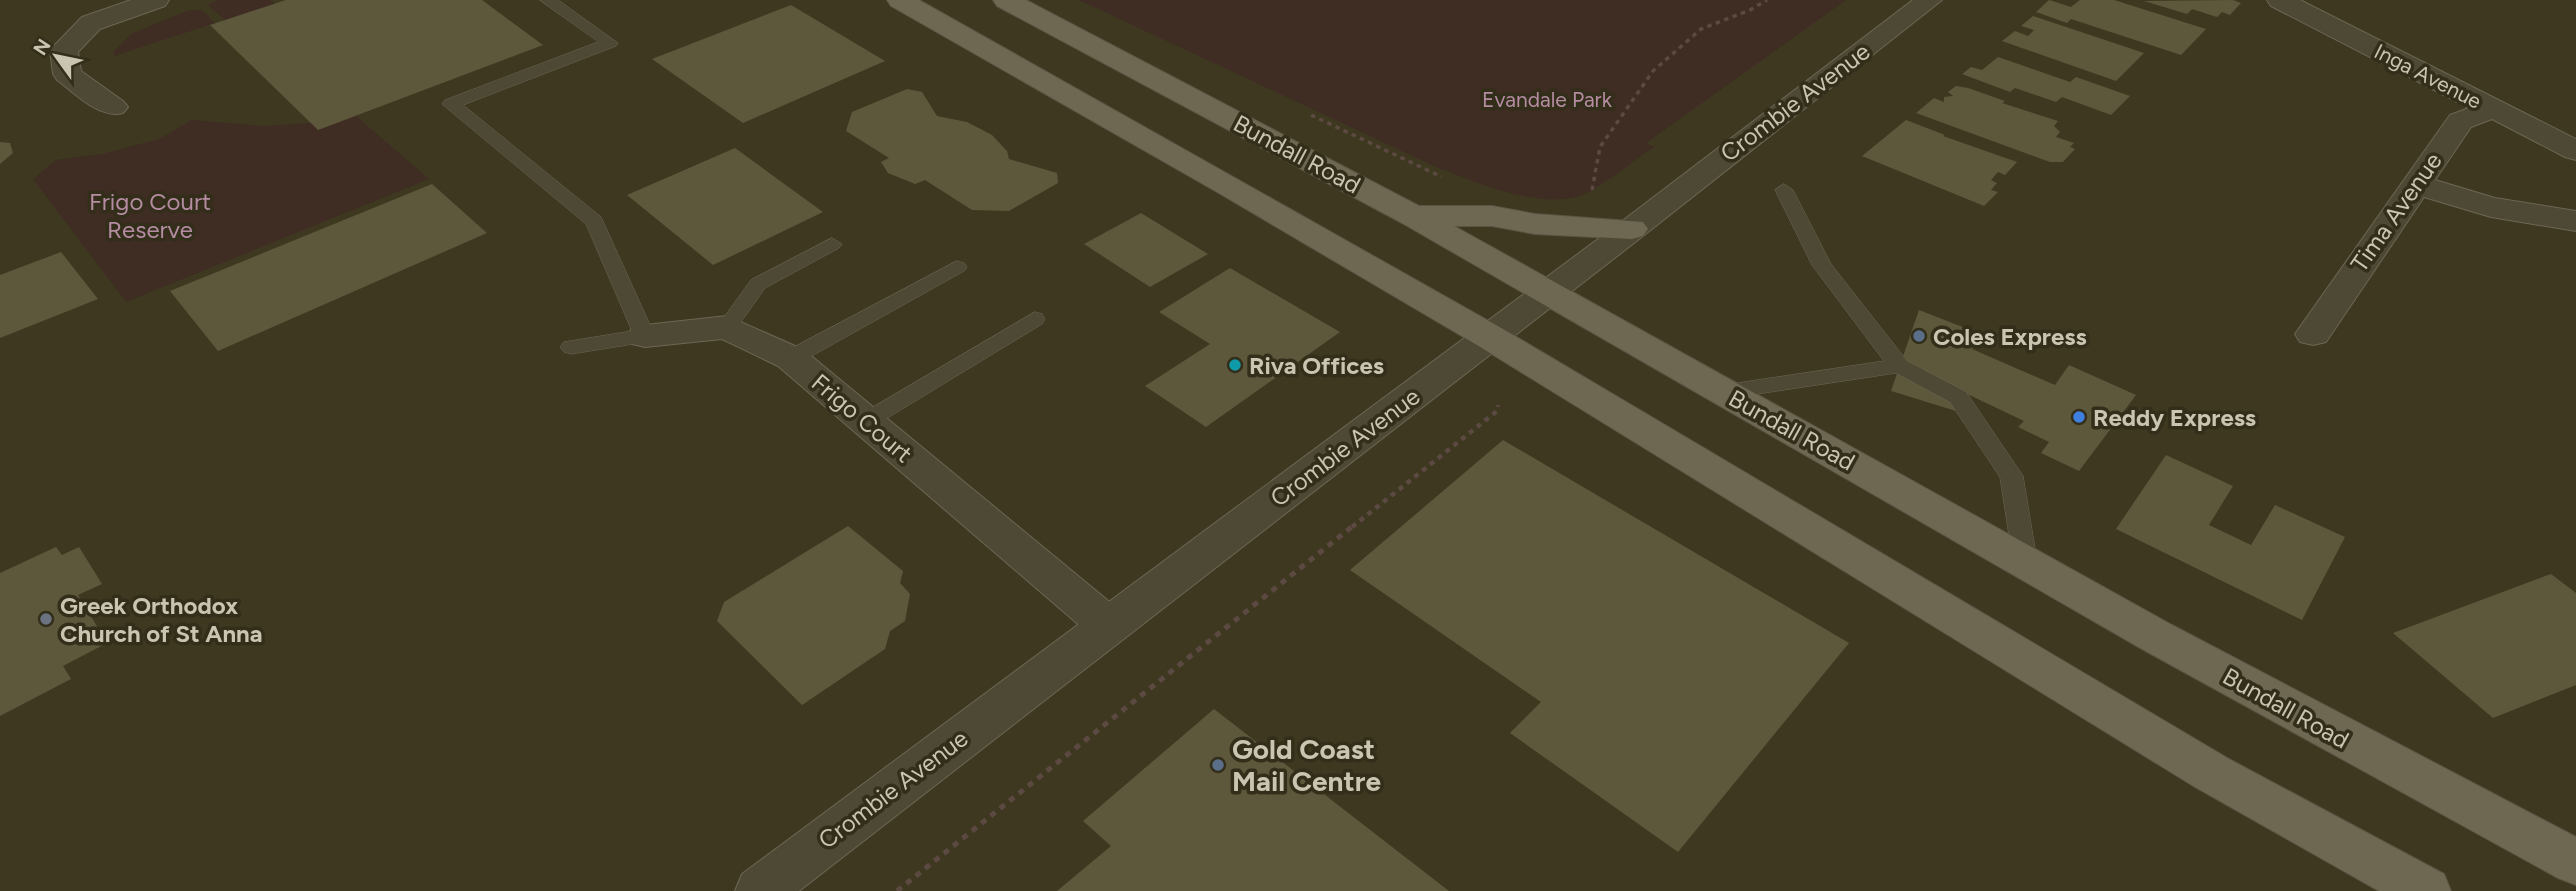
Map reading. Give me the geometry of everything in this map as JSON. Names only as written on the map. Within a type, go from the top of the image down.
[{"type":"main road","points":[[900,0],[1490,337],[2074,692],[2212,773],[2426,891]]},
{"type":"main road","name":"Bundall Road","points":[[1006,0],[1413,216],[2310,721],[2576,862]]},
{"type":"main road","points":[[1413,216],[1492,216],[1535,223],[1632,229]]},
{"type":"street","points":[[113,107],[67,74],[64,50],[91,23],[156,0]]},
{"type":"street","name":"Crombie Avenue","points":[[760,891],[1549,293],[1929,0]]},
{"type":"street","name":"Inga Avenue","points":[[2280,0],[2576,151]]},
{"type":"street","name":"Tima Avenue","points":[[2313,334],[2459,121],[2493,109]]},
{"type":"street","points":[[2414,184],[2491,207],[2576,222]]},
{"type":"street","points":[[645,336],[727,327]]},
{"type":"street","name":"Frigo Court","points":[[727,327],[791,358],[1108,625]]},
{"type":"lane","points":[[548,0],[610,43],[451,104],[594,221],[645,336],[571,346]]},
{"type":"lane","points":[[1784,190],[1822,265],[1899,366],[1958,397],[2011,476],[2025,561]]},
{"type":"lane","points":[[727,327],[758,284],[832,244]]},
{"type":"lane","points":[[791,358],[957,267]]},
{"type":"lane","points":[[866,421],[1035,319]]},
{"type":"lane","points":[[1724,392],[1899,366]]},
{"type":"path","points":[[1590,199],[1600,147],[1653,71],[1702,29],[1750,10],[1767,0]]},
{"type":"path","points":[[897,891],[1497,411],[1498,405]]},
{"type":"green space","points":[[218,0],[271,0],[275,4],[225,20],[208,5]]},
{"type":"green space","name":"Evandale Park","points":[[1079,0],[1846,0],[1646,143],[1654,147],[1608,180],[1582,195],[1566,199],[1548,199],[1508,192],[1436,167]]},
{"type":"green space","points":[[189,10],[202,10],[215,23],[114,56],[114,51],[131,34]]},
{"type":"green space","name":"Frigo Court Reserve","points":[[356,116],[429,179],[126,302],[33,179],[56,160],[102,154],[159,139],[192,120],[263,126],[312,123],[318,130]]},
{"type":"building","points":[[286,0],[482,0],[543,45],[318,130],[210,25]]},
{"type":"building","points":[[2049,0],[2071,7],[2080,0],[2114,0],[2206,29],[2181,55],[2071,19],[2067,23],[2036,12]]},
{"type":"building","points":[[2233,0],[2241,3],[2230,15],[2222,12],[2217,17],[2192,9],[2187,14],[2144,1]]},
{"type":"building","points":[[791,5],[885,61],[743,123],[652,59]]},
{"type":"building","points":[[2033,16],[2144,53],[2116,81],[2002,41],[2015,31],[2028,36],[2034,30],[2021,26]]},
{"type":"building","points":[[1998,57],[2070,82],[2076,77],[2130,96],[2111,115],[2062,97],[2056,102],[2015,88],[2010,92],[1962,74],[1971,67],[1982,70]]},
{"type":"building","points":[[1956,86],[2058,121],[2054,126],[2060,132],[2056,137],[2074,143],[2070,147],[2075,149],[2063,162],[2050,162],[1916,113],[1934,98],[1944,102],[1944,97],[1953,96],[1948,92]]},
{"type":"building","points":[[907,89],[922,92],[937,116],[967,122],[992,135],[1007,151],[1009,159],[1057,173],[1058,183],[1009,211],[972,210],[925,180],[915,184],[888,173],[881,162],[889,158],[846,131],[852,112]]},
{"type":"building","points":[[1906,120],[2017,162],[2005,175],[1998,172],[1991,180],[1997,183],[1991,190],[1998,192],[1984,206],[1862,156]]},
{"type":"building","points":[[0,142],[10,143],[13,153],[0,164]]},
{"type":"building","points":[[735,148],[823,212],[713,265],[627,195]]},
{"type":"building","points":[[432,184],[487,233],[218,351],[170,291]]},
{"type":"building","points":[[1141,213],[1208,254],[1150,287],[1084,244]]},
{"type":"building","points":[[61,252],[98,299],[0,338],[0,275]]},
{"type":"building","name":"Riva Offices","points":[[1230,268],[1340,332],[1206,427],[1145,386],[1210,344],[1159,312]]},
{"type":"building","points":[[1919,310],[1978,333],[1972,349],[2055,385],[2069,365],[2136,395],[2079,471],[2041,453],[2049,442],[2018,427],[2024,421],[1963,392],[1958,397],[1956,411],[1891,391]]},
{"type":"building","points":[[1503,440],[1849,643],[1678,852],[1510,733],[1541,702],[1350,570]]},
{"type":"building","points":[[2166,455],[2233,486],[2209,525],[2251,545],[2275,505],[2345,537],[2302,620],[2116,529]]},
{"type":"building","points":[[848,526],[903,571],[900,583],[910,594],[905,621],[890,631],[885,649],[802,705],[717,621],[724,602]]},
{"type":"building","name":"Greek Orthodox Church of St Anna","points":[[56,547],[62,555],[79,547],[102,584],[78,595],[107,643],[63,666],[71,679],[0,716],[0,573]]},
{"type":"building","points":[[2551,574],[2576,593],[2576,685],[2493,718],[2393,633]]},
{"type":"building","name":"Gold Coast Mail Centre","points":[[1214,709],[1449,891],[1057,891],[1111,846],[1083,821]]},
{"type":"place","name":"Coles Express","points":[[1919,336]]},
{"type":"place","name":"Riva Offices","points":[[1235,365]]},
{"type":"place","name":"Reddy Express","points":[[2079,417]]},
{"type":"place","name":"Greek Orthodox Church of St Anna","points":[[46,619]]},
{"type":"place","name":"Gold Coast Mail Centre","points":[[1218,765]]}]
